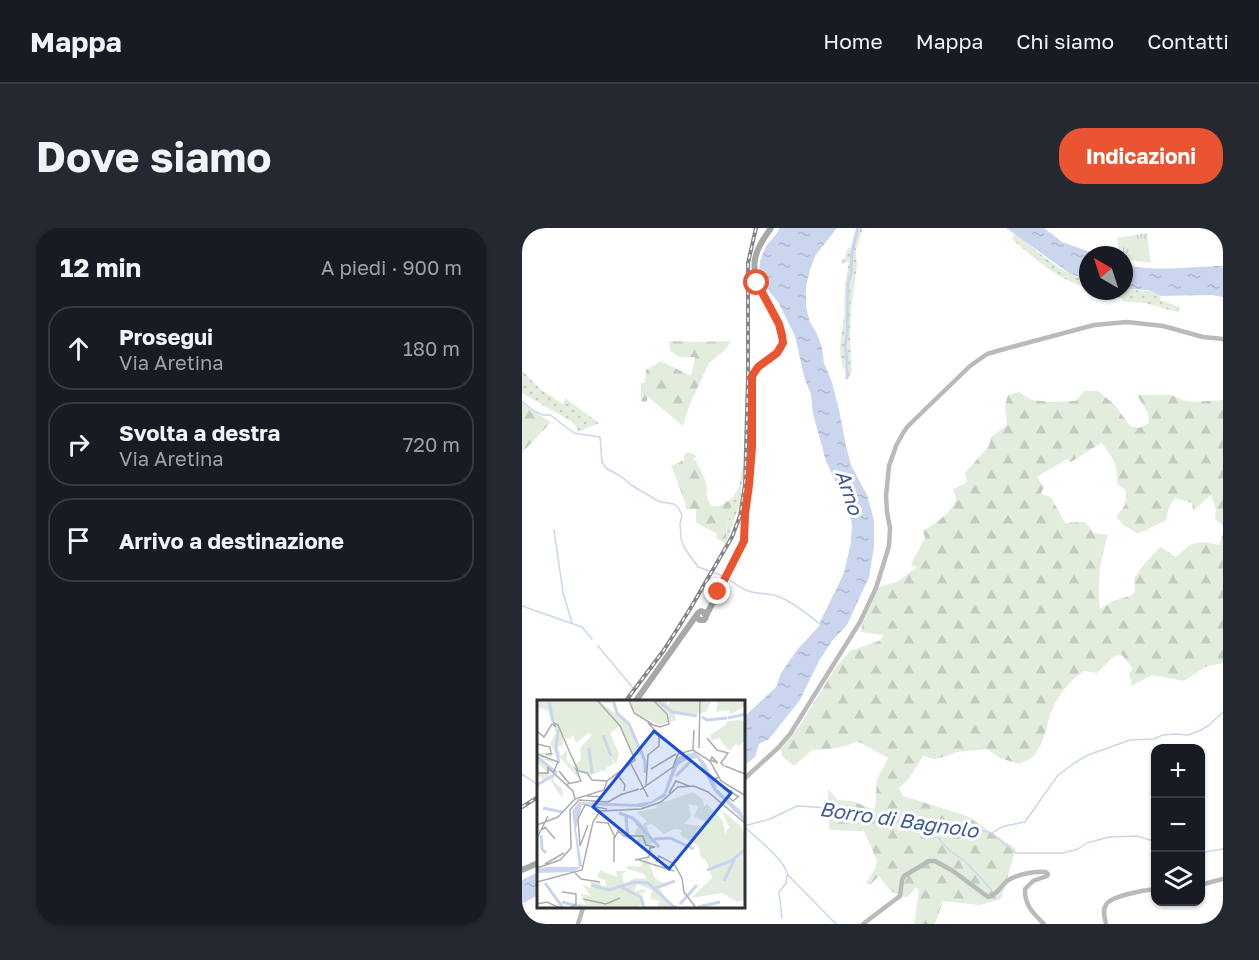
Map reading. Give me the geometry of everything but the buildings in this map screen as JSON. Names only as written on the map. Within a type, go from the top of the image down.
[{"type":"main road","points":[[636,700],[689,624],[711,607],[744,541],[752,447],[752,376],[758,367],[777,353],[783,343],[779,324],[757,283],[755,274],[757,251],[771,228]]},
{"type":"main road","points":[[746,777],[790,734],[860,622],[876,588],[890,546],[886,486],[889,466],[896,446],[908,426],[969,366],[987,354],[1103,323],[1127,322],[1163,326],[1203,337],[1223,339]]},
{"type":"main road","points":[[863,924],[900,896],[904,876],[929,861],[935,861],[953,871],[988,897],[995,894],[1010,879],[1046,872],[1047,876],[1033,881],[1025,889],[1027,903],[1044,924]]},
{"type":"main road","points":[[522,870],[537,863]]},
{"type":"main road","points":[[1205,884],[1223,879]]},
{"type":"main road","points":[[1106,924],[1104,914],[1107,902],[1125,895],[1151,890]]},
{"type":"main road","points":[[578,924],[583,909]]},
{"type":"green space","points":[[856,228],[863,228],[856,250],[857,264],[850,335],[852,371],[848,379],[847,370],[843,368],[841,361],[840,347],[849,262],[842,264],[842,261],[847,249],[851,247]]},
{"type":"green space","points":[[1147,233],[1151,263],[1133,260],[1133,246],[1118,246],[1117,238]]},
{"type":"green space","points":[[1015,234],[1058,267],[1079,277],[1079,285],[1047,268],[1012,239]]},
{"type":"green space","points":[[1133,290],[1148,291],[1161,296],[1160,300],[1179,307],[1179,312],[1146,303],[1122,301],[1133,300]]},
{"type":"green space","points":[[669,341],[731,341],[726,349],[709,363],[689,406],[683,426],[648,397],[646,402],[641,401],[641,383],[645,382],[646,370],[661,361],[691,376],[695,357],[680,357],[670,351]]},
{"type":"green space","points":[[522,370],[540,389],[563,404],[565,398],[599,423],[578,432],[574,423],[522,393]]},
{"type":"green space","points":[[1084,391],[1098,391],[1115,405],[1130,426],[1139,428],[1149,423],[1148,413],[1137,395],[1172,395],[1192,402],[1223,400],[1223,526],[1215,519],[1216,509],[1211,495],[1193,511],[1192,503],[1175,498],[1169,507],[1166,520],[1138,534],[1125,526],[1116,517],[1125,505],[1126,490],[1117,484],[1114,462],[1101,443],[1071,462],[1067,459],[1037,477],[1044,487],[1041,494],[1051,497],[1065,523],[1085,522],[1094,533],[1108,535],[1100,572],[1100,609],[1135,592],[1134,578],[1160,547],[1176,557],[1195,543],[1219,545],[1223,534],[1223,663],[1205,667],[1184,681],[1152,675],[1132,686],[1129,673],[1133,669],[1121,654],[1113,657],[1097,673],[1084,671],[1068,685],[1053,708],[1041,745],[1034,756],[1028,760],[1019,764],[1000,758],[987,749],[957,752],[935,759],[923,756],[909,779],[899,788],[903,796],[967,816],[1016,849],[1001,899],[980,905],[943,901],[935,924],[914,924],[919,890],[916,888],[907,897],[897,894],[888,888],[879,876],[870,885],[866,883],[877,861],[864,831],[829,830],[828,789],[838,800],[852,801],[875,810],[877,779],[888,758],[857,741],[841,747],[812,750],[794,766],[782,756],[781,749],[800,725],[836,667],[850,651],[879,641],[884,635],[861,632],[862,624],[878,589],[897,582],[917,567],[911,566],[925,538],[923,530],[937,522],[952,508],[956,499],[953,489],[967,482],[965,473],[989,446],[991,437],[1007,425],[1005,406],[1008,395],[1019,392],[1032,400],[1076,401]]},
{"type":"green space","points":[[522,402],[551,422],[522,453]]},
{"type":"green space","points":[[688,452],[697,457],[693,459],[696,460],[704,477],[707,487],[706,495],[712,505],[718,506],[733,497],[726,544],[716,538],[717,534],[696,522],[696,509],[686,509],[671,465],[684,460],[684,455]]},
{"type":"green space","points":[[743,466],[740,503],[726,544],[733,497],[739,487]]},
{"type":"water","name":"Arno","points":[[779,228],[837,228],[815,256],[806,286],[806,307],[832,382],[851,465],[867,495],[874,520],[874,547],[869,577],[847,625],[832,641],[819,661],[800,700],[769,739],[759,744],[755,757],[746,764],[746,715],[776,687],[781,673],[797,650],[820,625],[844,573],[851,542],[852,524],[847,507],[826,461],[795,336],[759,271],[766,246]]},
{"type":"water","points":[[1006,228],[1044,228],[1062,242],[1079,248],[1079,277],[1069,273]]},
{"type":"water","points":[[1133,266],[1159,269],[1223,266],[1223,297],[1211,295],[1161,296],[1148,290],[1133,289]]},
{"type":"water","points":[[537,872],[537,896],[522,904],[522,880]]},
{"type":"waterway","points":[[847,378],[845,347],[848,284],[858,228]]},
{"type":"waterway","points":[[522,401],[534,411],[550,415],[574,433],[600,437],[602,462],[606,468],[660,502],[674,504],[678,507],[682,515],[680,524],[684,547],[698,567],[724,576]]},
{"type":"waterway","points":[[554,530],[563,592],[572,623]]},
{"type":"waterway","points":[[728,579],[748,591],[774,595],[783,599],[821,625]]},
{"type":"waterway","points":[[522,606],[582,627],[592,639]]},
{"type":"waterway","points":[[598,646],[633,688]]},
{"type":"waterway","points":[[992,833],[1004,826],[1025,822],[1058,775],[1088,755],[1130,740],[1154,739],[1163,735],[1188,735],[1208,726],[1223,712]]},
{"type":"waterway","points":[[522,774],[537,784]]},
{"type":"waterway","name":"Borro di Bagnolo","points":[[746,825],[770,819],[797,806],[831,808],[924,825],[974,828],[991,833],[1016,853],[1063,853],[1109,837],[1137,836],[1151,840]]},
{"type":"waterway","points":[[925,826],[934,832],[953,853],[966,862],[991,889]]},
{"type":"waterway","points":[[746,828],[776,856],[788,875],[836,924]]},
{"type":"waterway","name":"Borro di Bagnolo","points":[[1205,852],[1223,849]]},
{"type":"waterway","points":[[782,918],[779,892],[786,883],[787,876]]},
{"type":"railway","points":[[626,700],[664,650],[690,609],[732,537],[740,516],[745,485],[748,263],[756,228]]},
{"type":"railway","points":[[522,807],[537,798]]},
{"type":"route","points":[[718,592],[744,541],[752,447],[752,376],[758,367],[777,353],[783,343],[779,324],[757,283]]}]
